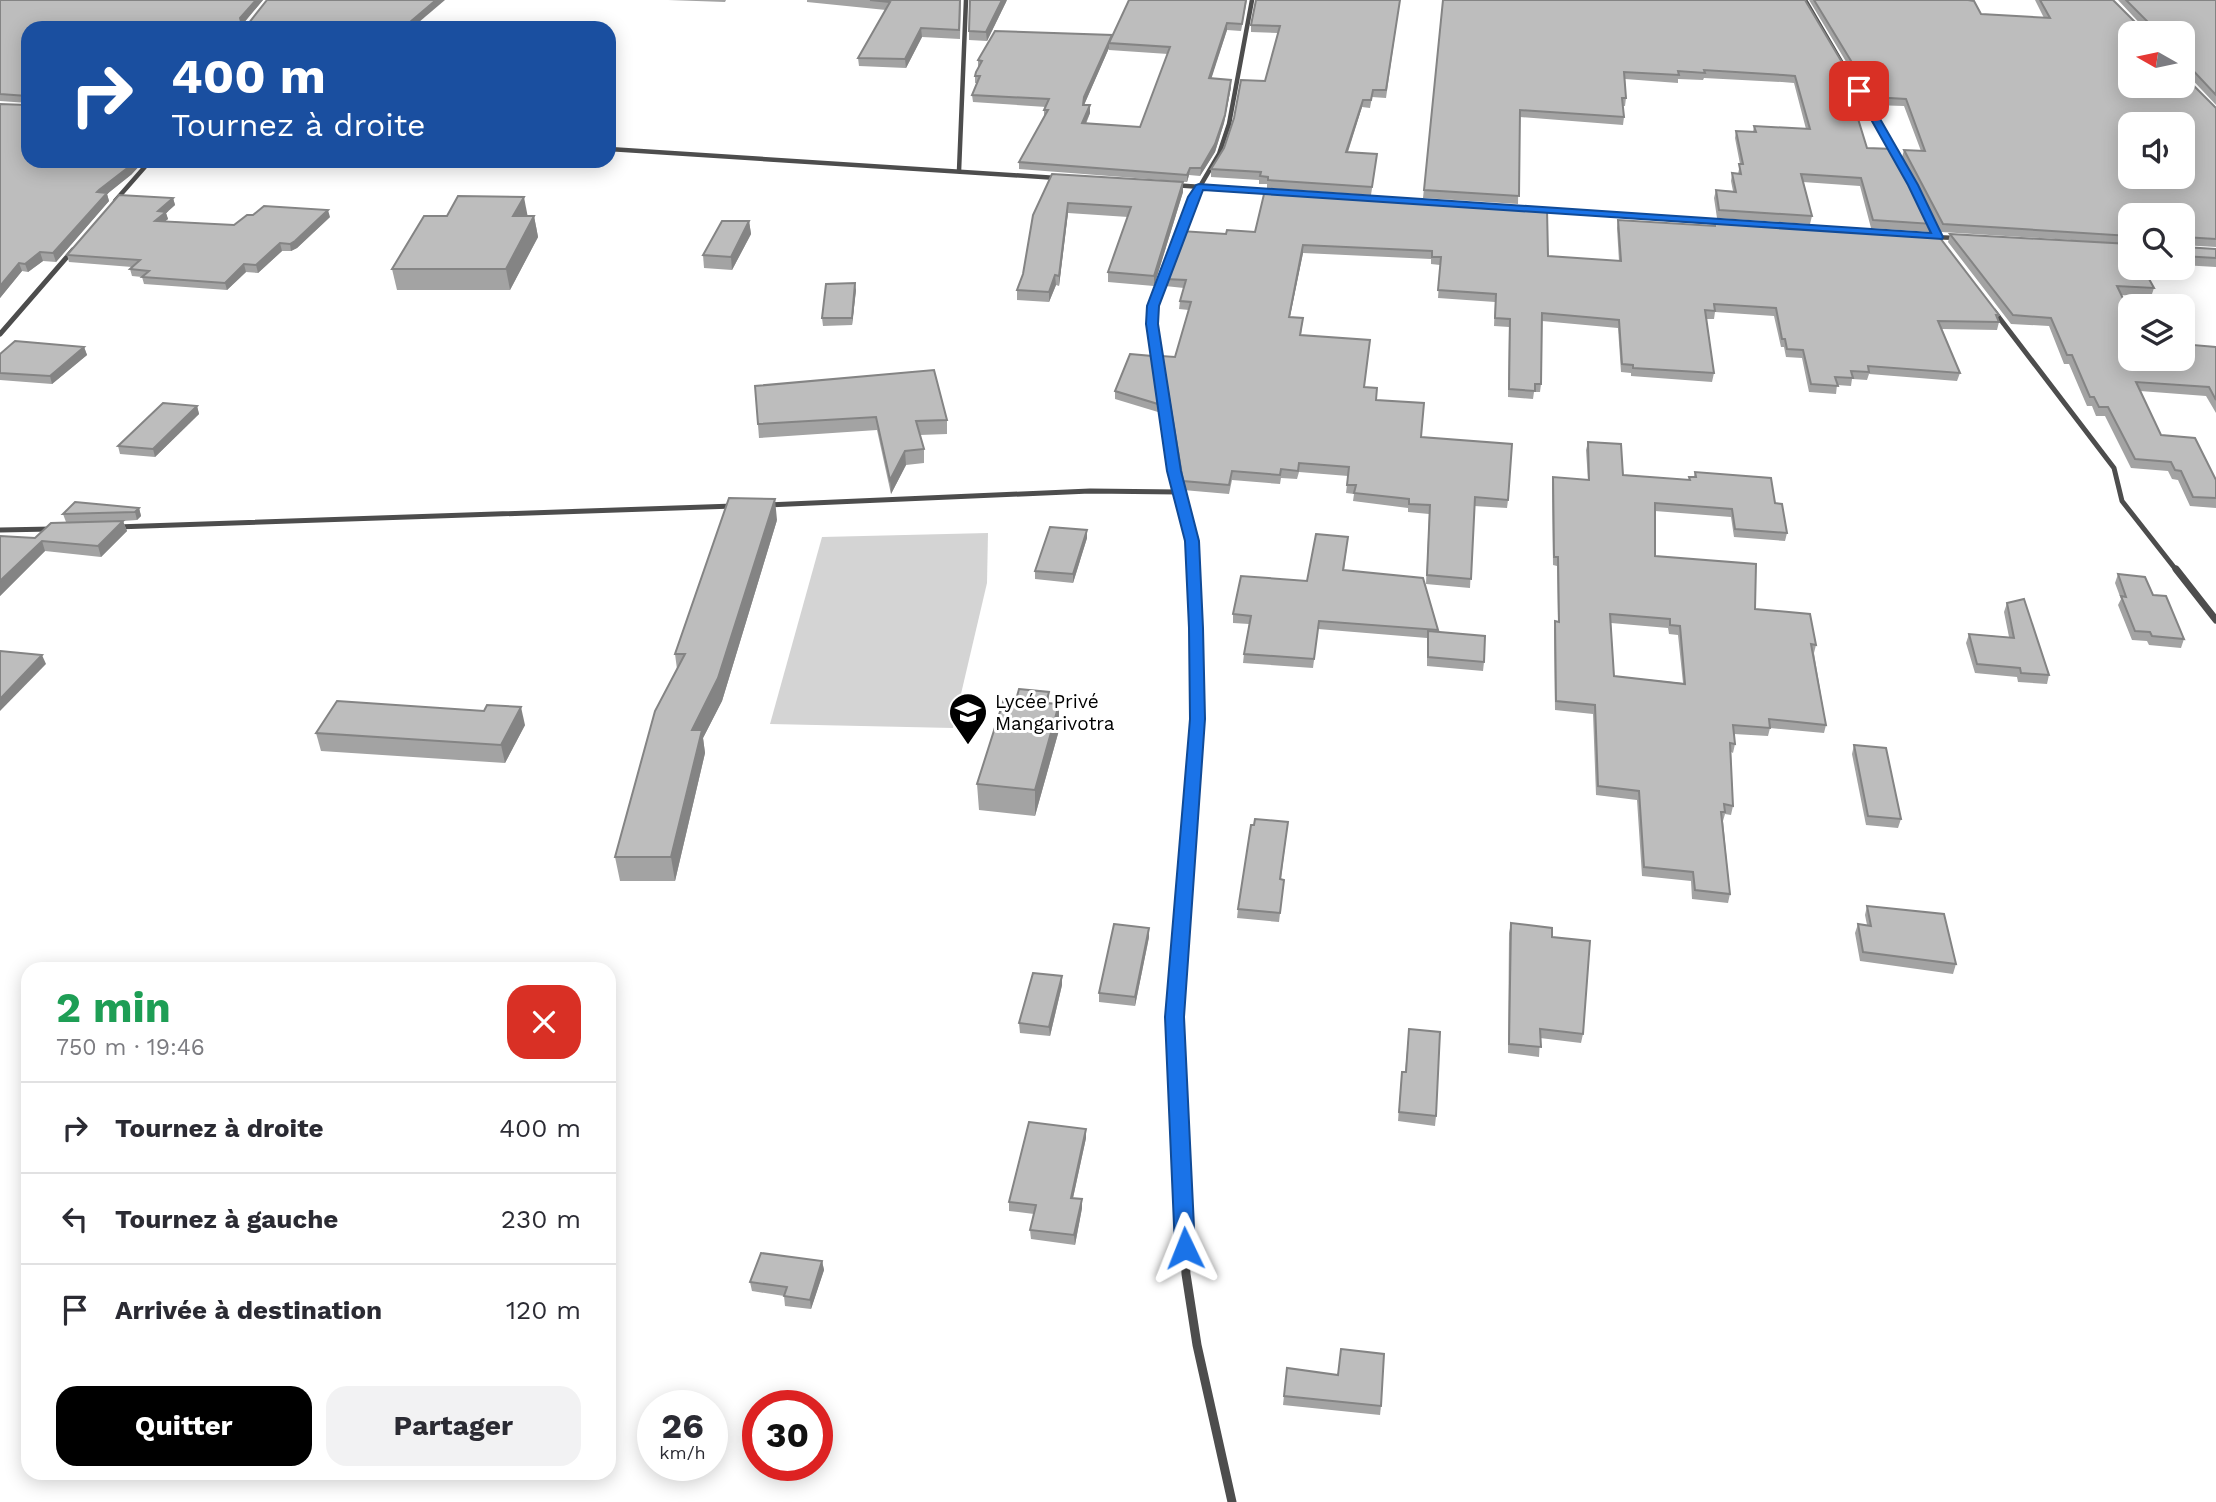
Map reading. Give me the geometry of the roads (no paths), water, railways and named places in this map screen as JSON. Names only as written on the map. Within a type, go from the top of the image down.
[{"type":"street","points":[[959,171],[966,0]]},
{"type":"street","points":[[1232,1502],[1197,1345],[1186,1274],[1174,1017],[1197,719],[1197,673],[1192,541],[1178,492],[1162,405],[1152,313],[1175,240],[1199,187],[1219,154],[1229,124],[1252,0]]},
{"type":"street","points":[[1805,0],[1913,185],[1938,237],[1947,248]]},
{"type":"street","points":[[616,149],[1066,178]]},
{"type":"street","points":[[114,203],[144,168]]},
{"type":"street","points":[[1159,184],[1283,193]]},
{"type":"street","points":[[1534,210],[1729,223]]},
{"type":"street","points":[[1924,236],[1965,239]]},
{"type":"street","points":[[0,334],[74,248]]},
{"type":"street","points":[[1987,302],[2114,468],[2122,501],[2216,620]]},
{"type":"street","points":[[760,505],[1090,491],[1178,492]]},
{"type":"street","points":[[109,527],[747,505]]},
{"type":"street","points":[[0,530],[55,528]]},
{"type":"place","name":"Lycée Privé Mangarivotra","points":[[968,746]]}]
